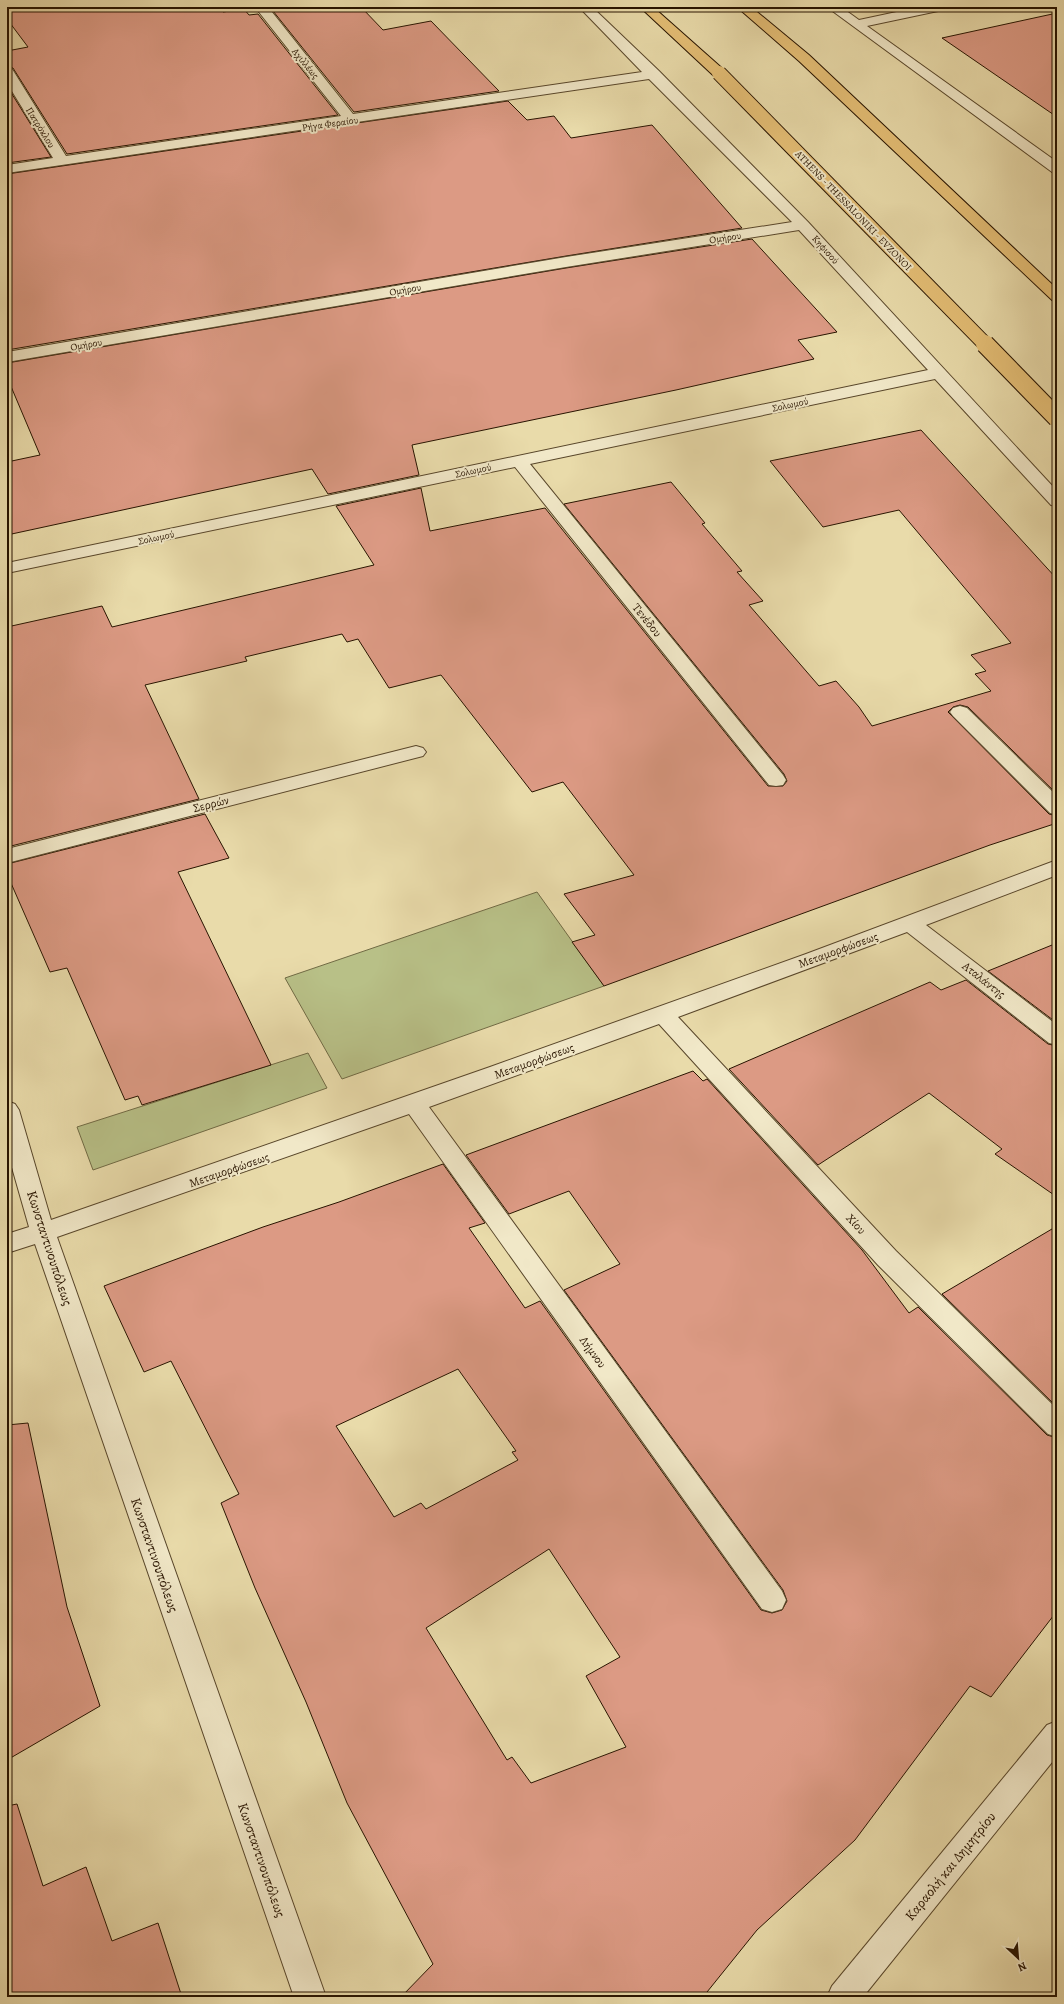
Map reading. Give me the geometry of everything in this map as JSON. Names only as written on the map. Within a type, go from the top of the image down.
[{"type":"highway","name":"ATHENS - THESSALONIKI - EVZONOI","points":[[646,7],[719,73],[1057,418]]},
{"type":"highway","points":[[743,7],[804,58],[1057,297]]},
{"type":"street","name":"Αχιλλέως","points":[[261,7],[351,120]]},
{"type":"street","name":"Κηφισού","points":[[585,7],[654,74],[803,225],[1057,501]]},
{"type":"street","points":[[834,7],[1057,169]]},
{"type":"street","points":[[856,24],[938,7]]},
{"type":"street","name":"Πατρόκλου","points":[[7,72],[62,161]]},
{"type":"street","name":"Ρήγα Φεραίου","points":[[7,169],[351,120],[654,74]]},
{"type":"street","name":"Ομήρου","points":[[7,357],[566,262],[803,225]]},
{"type":"street","name":"Σολωμού","points":[[7,568],[939,373]]},
{"type":"street","name":"Τενέδου","points":[[518,460],[776,780]]},
{"type":"street","points":[[960,712],[1057,808]]},
{"type":"street","name":"Σερρών","points":[[7,856],[416,752]]},
{"type":"street","name":"Μεταμορφώσεως","points":[[7,1244],[213,1176],[414,1104],[911,924],[1057,867]]},
{"type":"street","name":"Αταλάντης","points":[[911,924],[1057,1037]]},
{"type":"street","name":"Χίου","points":[[663,1014],[887,1258],[1057,1426]]},
{"type":"street","name":"Λήμνου","points":[[414,1104],[772,1600]]},
{"type":"street","name":"Κωνσταντινουπόλεως","points":[[7,1110],[42,1232],[310,1997]]},
{"type":"street","name":"Καραολή και Δημητρίου","points":[[843,1997],[1057,1734]]},
{"type":"green space","points":[[537,892],[604,986],[342,1079],[285,978]]},
{"type":"green space","points":[[308,1053],[327,1088],[93,1170],[77,1127]]},
{"type":"building","points":[[7,7],[219,7],[223,12],[244,9],[249,15],[258,14],[338,115],[67,154],[13,68],[7,67],[7,51],[28,47],[7,19]]},
{"type":"building","points":[[296,7],[361,7],[383,30],[431,21],[499,91],[354,112],[273,11]]},
{"type":"building","points":[[1057,13],[1057,117],[942,38]]},
{"type":"building","points":[[7,86],[51,157],[7,163]]},
{"type":"building","points":[[508,101],[527,120],[554,116],[571,138],[652,125],[742,228],[7,350],[7,174]]},
{"type":"building","points":[[752,239],[837,332],[798,340],[814,359],[676,390],[412,445],[419,475],[328,494],[312,469],[7,535],[7,462],[40,455],[7,377],[7,363],[566,268]]},
{"type":"building","points":[[921,430],[1057,579],[1057,794],[968,707],[960,705],[953,707],[948,712],[1049,814],[1057,816],[1057,823],[990,845],[604,986],[572,942],[595,935],[564,894],[634,875],[563,782],[532,792],[441,675],[389,688],[358,639],[347,642],[342,634],[245,657],[247,661],[145,685],[199,799],[7,847],[7,627],[102,606],[112,627],[374,565],[336,506],[421,488],[430,531],[545,508],[768,786],[783,786],[787,781],[784,774],[564,504],[671,482],[705,523],[702,524],[742,571],[737,572],[763,601],[749,605],[819,686],[836,681],[859,707],[872,726],[991,691],[975,674],[986,671],[971,655],[1011,643],[899,510],[823,527],[770,461]]},
{"type":"building","points":[[205,814],[229,858],[178,872],[271,1065],[142,1105],[138,1096],[125,1100],[67,968],[50,972],[7,874],[7,864]]},
{"type":"building","points":[[1057,943],[1057,1023],[988,971]]},
{"type":"building","points":[[966,980],[1048,1044],[1057,1046],[1057,1197],[995,1154],[1002,1149],[929,1093],[818,1165],[729,1069],[930,982],[941,990]]},
{"type":"building","points":[[693,1071],[703,1081],[707,1079],[862,1250],[909,1313],[918,1307],[1047,1435],[1057,1438],[1057,1611],[991,1697],[970,1686],[855,1840],[757,1930],[703,1997],[401,1997],[433,1964],[347,1803],[306,1702],[255,1588],[221,1503],[239,1494],[171,1361],[144,1372],[104,1286],[263,1227],[339,1202],[443,1164],[485,1223],[469,1228],[525,1308],[540,1301],[761,1610],[772,1613],[782,1610],[787,1601],[783,1590],[564,1290],[620,1264],[569,1191],[509,1214],[466,1155]],"holes":[[[458,1369],[516,1451],[512,1452],[518,1460],[426,1509],[421,1503],[394,1517],[336,1426]],[[549,1549],[620,1657],[586,1676],[626,1747],[531,1783],[512,1757],[507,1760],[426,1628]]]},
{"type":"building","points":[[1057,1226],[1057,1407],[942,1294]]},
{"type":"building","points":[[28,1423],[67,1607],[100,1706],[7,1760],[7,1425]]},
{"type":"building","points":[[17,1804],[43,1886],[86,1867],[112,1941],[158,1923],[182,1997],[7,1997],[7,1806]]}]
